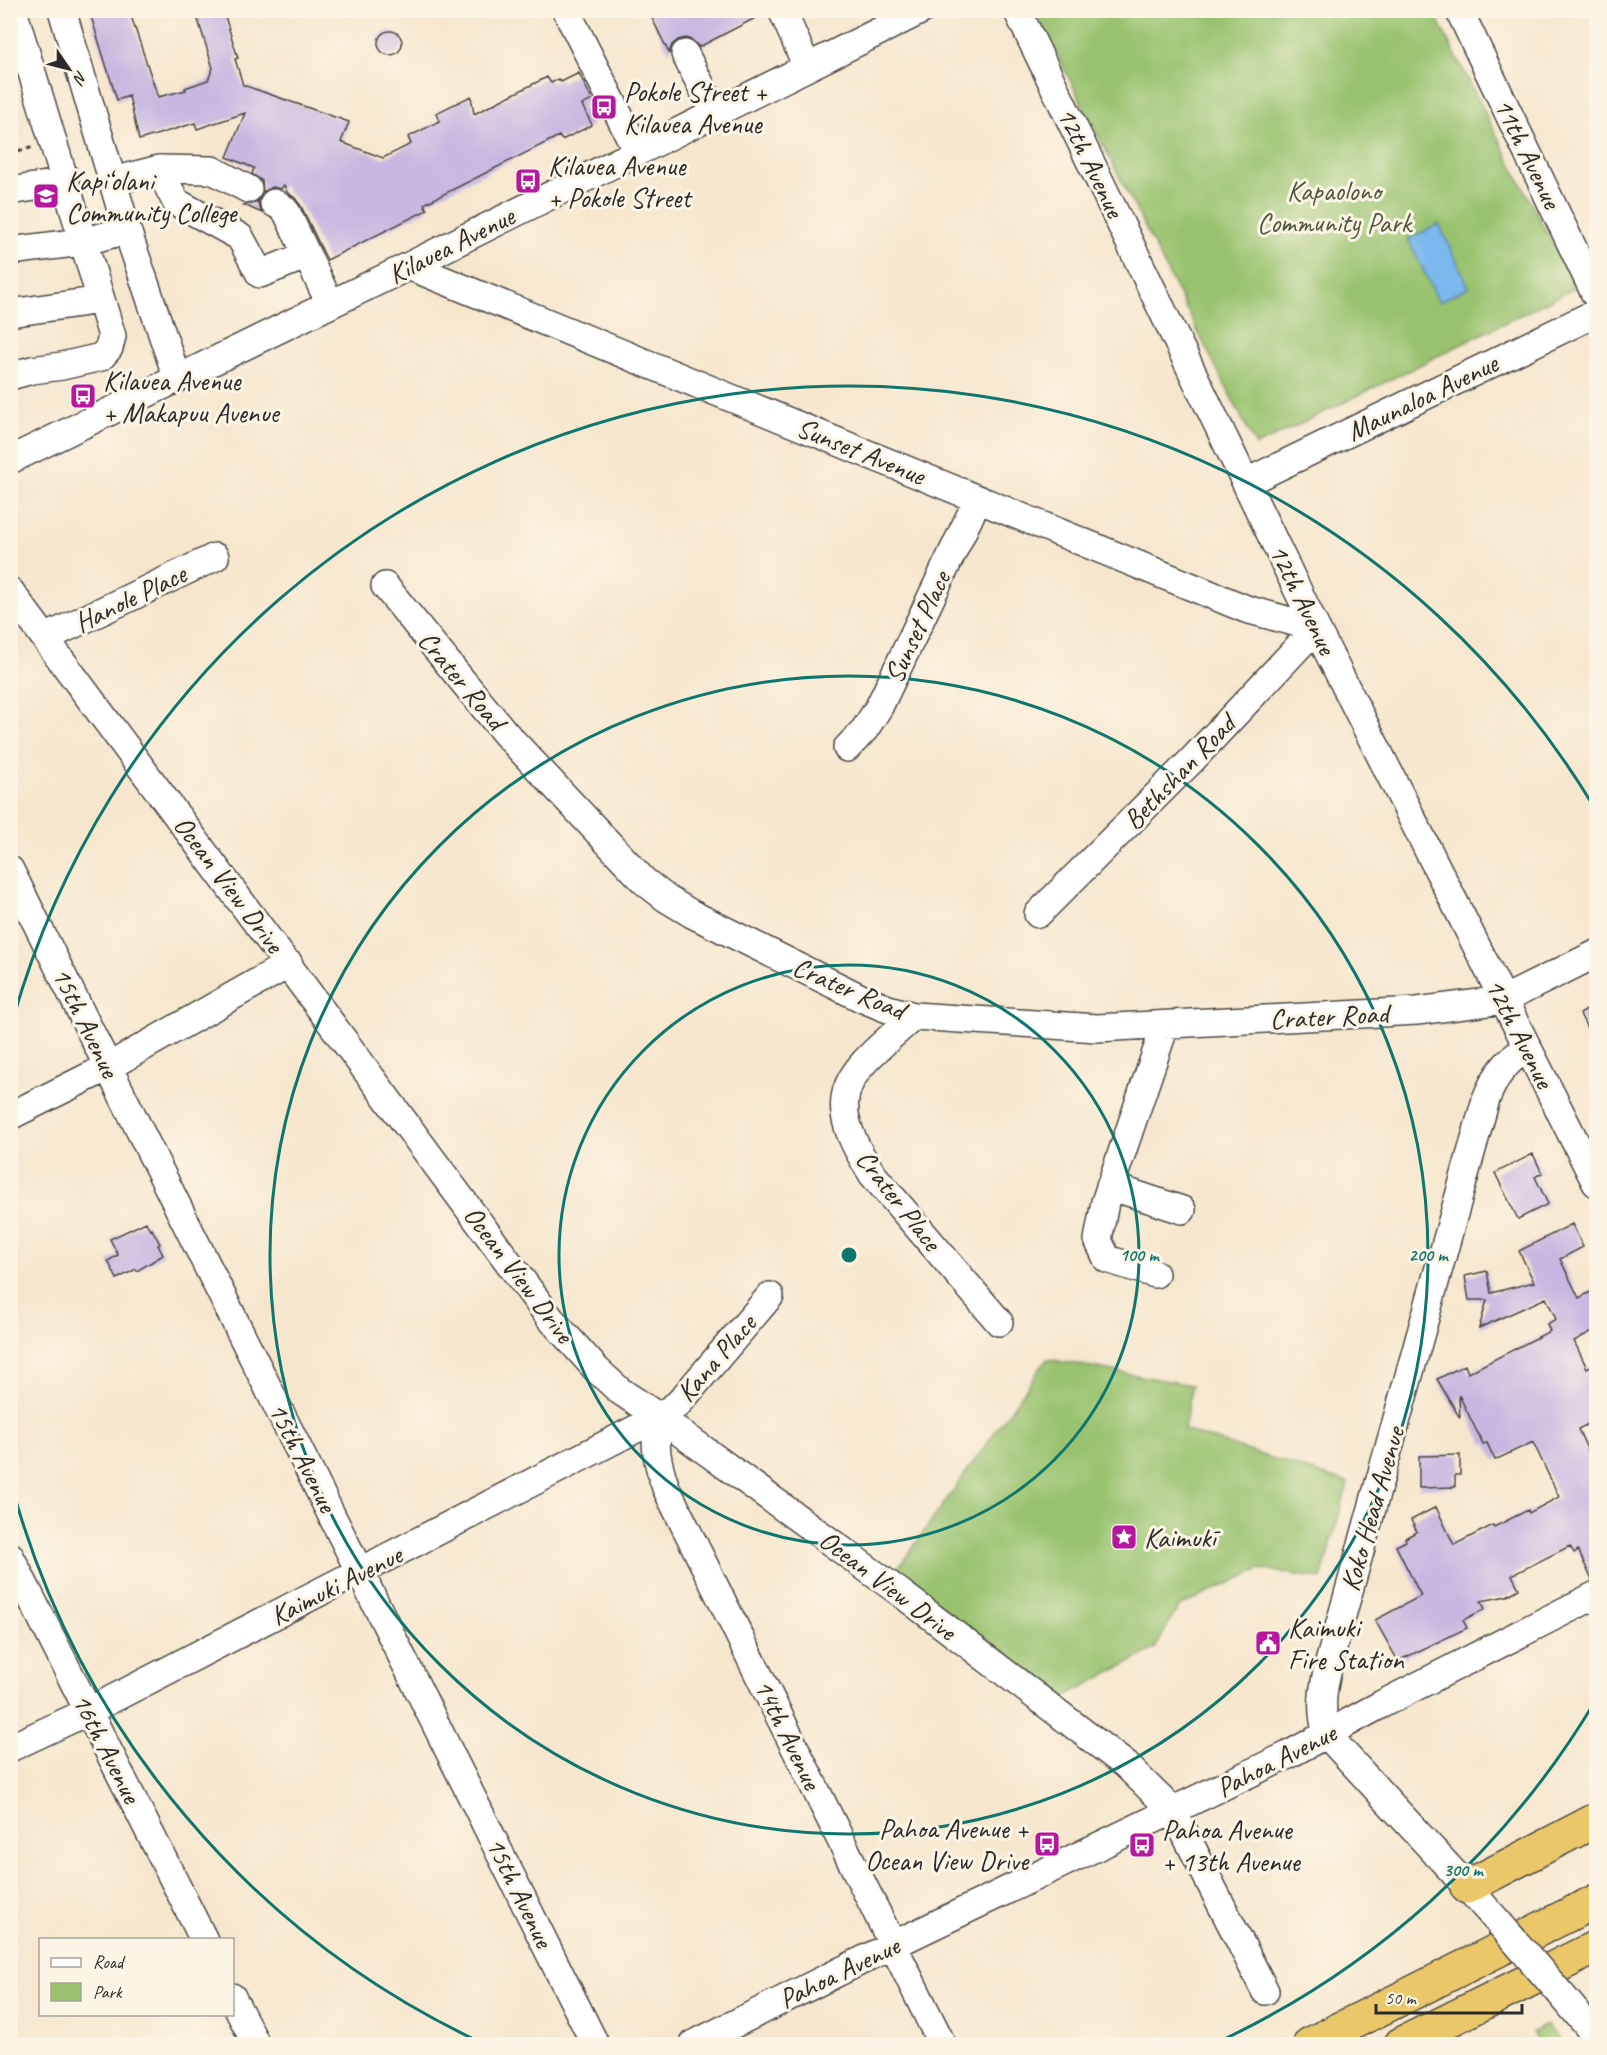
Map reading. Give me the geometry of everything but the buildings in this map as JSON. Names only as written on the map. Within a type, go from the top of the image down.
[{"type":"highway","points":[[1467,1887],[1596,1820]]},
{"type":"highway","points":[[1310,2044],[1596,1901]]},
{"type":"highway","points":[[1401,2044],[1596,1947]]},
{"type":"street","points":[[10,375],[102,357],[109,348],[112,336],[13,10]]},
{"type":"street","points":[[62,10],[127,230],[177,378]]},
{"type":"street","points":[[566,10],[637,151]]},
{"type":"street","points":[[782,10],[807,67]]},
{"type":"street","name":"Kilauea Avenue","points":[[10,460],[409,266],[922,10]]},
{"type":"street","name":"12th Avenue","points":[[1017,10],[1316,628],[1596,1183]]},
{"type":"street","name":"11th Avenue","points":[[1459,10],[1596,296]]},
{"type":"street","points":[[685,54],[715,113]]},
{"type":"street","points":[[112,181],[159,169],[212,170],[248,189]]},
{"type":"street","points":[[159,169],[176,202],[240,237],[260,274],[307,255]]},
{"type":"street","points":[[10,191],[65,182]]},
{"type":"street","points":[[274,203],[288,213],[330,304]]},
{"type":"street","points":[[10,251],[82,242],[127,230]]},
{"type":"street","name":"Sunset Avenue","points":[[409,266],[1246,609],[1316,628]]},
{"type":"street","points":[[10,314],[101,300]]},
{"type":"street","name":"Maunaloa Avenue","points":[[1247,482],[1596,313]]},
{"type":"street","name":"Sunset Place","points":[[847,748],[865,729],[879,707],[978,499]]},
{"type":"street","name":"Hanole Place","points":[[45,638],[215,557]]},
{"type":"street","name":"Crater Road","points":[[385,586],[506,733],[644,881],[692,914],[861,998],[888,1009],[914,1016],[1097,1028],[1378,1014],[1503,1000]]},
{"type":"street","name":"Ocean View Drive","points":[[10,591],[550,1318],[572,1344],[612,1384],[902,1594],[1117,1758],[1174,1812],[1265,1991]]},
{"type":"street","name":"Bethshan Road","points":[[1038,914],[1192,760],[1316,628]]},
{"type":"street","name":"15th Avenue","points":[[10,870],[595,2044]]},
{"type":"street","points":[[1503,1000],[1596,954]]},
{"type":"street","points":[[10,1116],[108,1067],[289,964]]},
{"type":"street","name":"Crater Place","points":[[914,1016],[865,1060],[853,1075],[846,1091],[843,1110],[849,1132],[858,1153],[873,1175],[999,1322]]},
{"type":"street","points":[[1155,1274],[1107,1259],[1098,1240],[1110,1186],[1165,1026]]},
{"type":"street","name":"Koko Head Avenue","points":[[1327,1735],[1322,1716],[1321,1699],[1325,1680],[1486,1100],[1502,1068],[1527,1048]]},
{"type":"street","points":[[1110,1186],[1182,1210]]},
{"type":"street","name":"Kana Place","points":[[659,1417],[678,1404],[770,1296]]},
{"type":"street","name":"Kaimuki Avenue","points":[[10,1748],[89,1711],[659,1417]]},
{"type":"street","name":"14th Avenue","points":[[659,1417],[655,1437],[657,1458],[666,1488],[942,2044]]},
{"type":"street","name":"16th Avenue","points":[[10,1556],[203,1938]]},
{"type":"street","name":"Pahoa Avenue","points":[[694,2044],[892,1945],[1174,1812],[1596,1595]]},
{"type":"street","points":[[1327,1735],[1594,2029]]},
{"type":"street","points":[[234,2001],[256,2044]]},
{"type":"green space","name":"Kapaolono Community Park","points":[[1035,11],[1433,11],[1575,288],[1256,446]]},
{"type":"green space","points":[[1047,1359],[1192,1385],[1184,1430],[1348,1483],[1321,1579],[1260,1569],[1178,1607],[1155,1649],[1054,1702],[891,1578]]},
{"type":"green space","points":[[1546,2025],[1564,2044],[1538,2044],[1532,2032]]},
{"type":"water","points":[[1439,224],[1469,287],[1439,302],[1408,239]]},
{"type":"place","name":"Pokole Street + Kilauea Avenue","points":[[604,107]]},
{"type":"place","name":"Kilauea Avenue + Pokole Street","points":[[528,181]]},
{"type":"place","name":"Kapi‘olani Community College","points":[[46,196]]},
{"type":"place","name":"Kilauea Avenue + Makapuu Avenue","points":[[83,396]]},
{"type":"place","name":"Kaimukī","points":[[1124,1537]]},
{"type":"place","name":"Kaimuki Fire Station","points":[[1268,1643]]},
{"type":"place","name":"Pahoa Avenue + Ocean View Drive","points":[[1047,1844]]},
{"type":"place","name":"Pahoa Avenue + 13th Avenue","points":[[1142,1845]]}]
